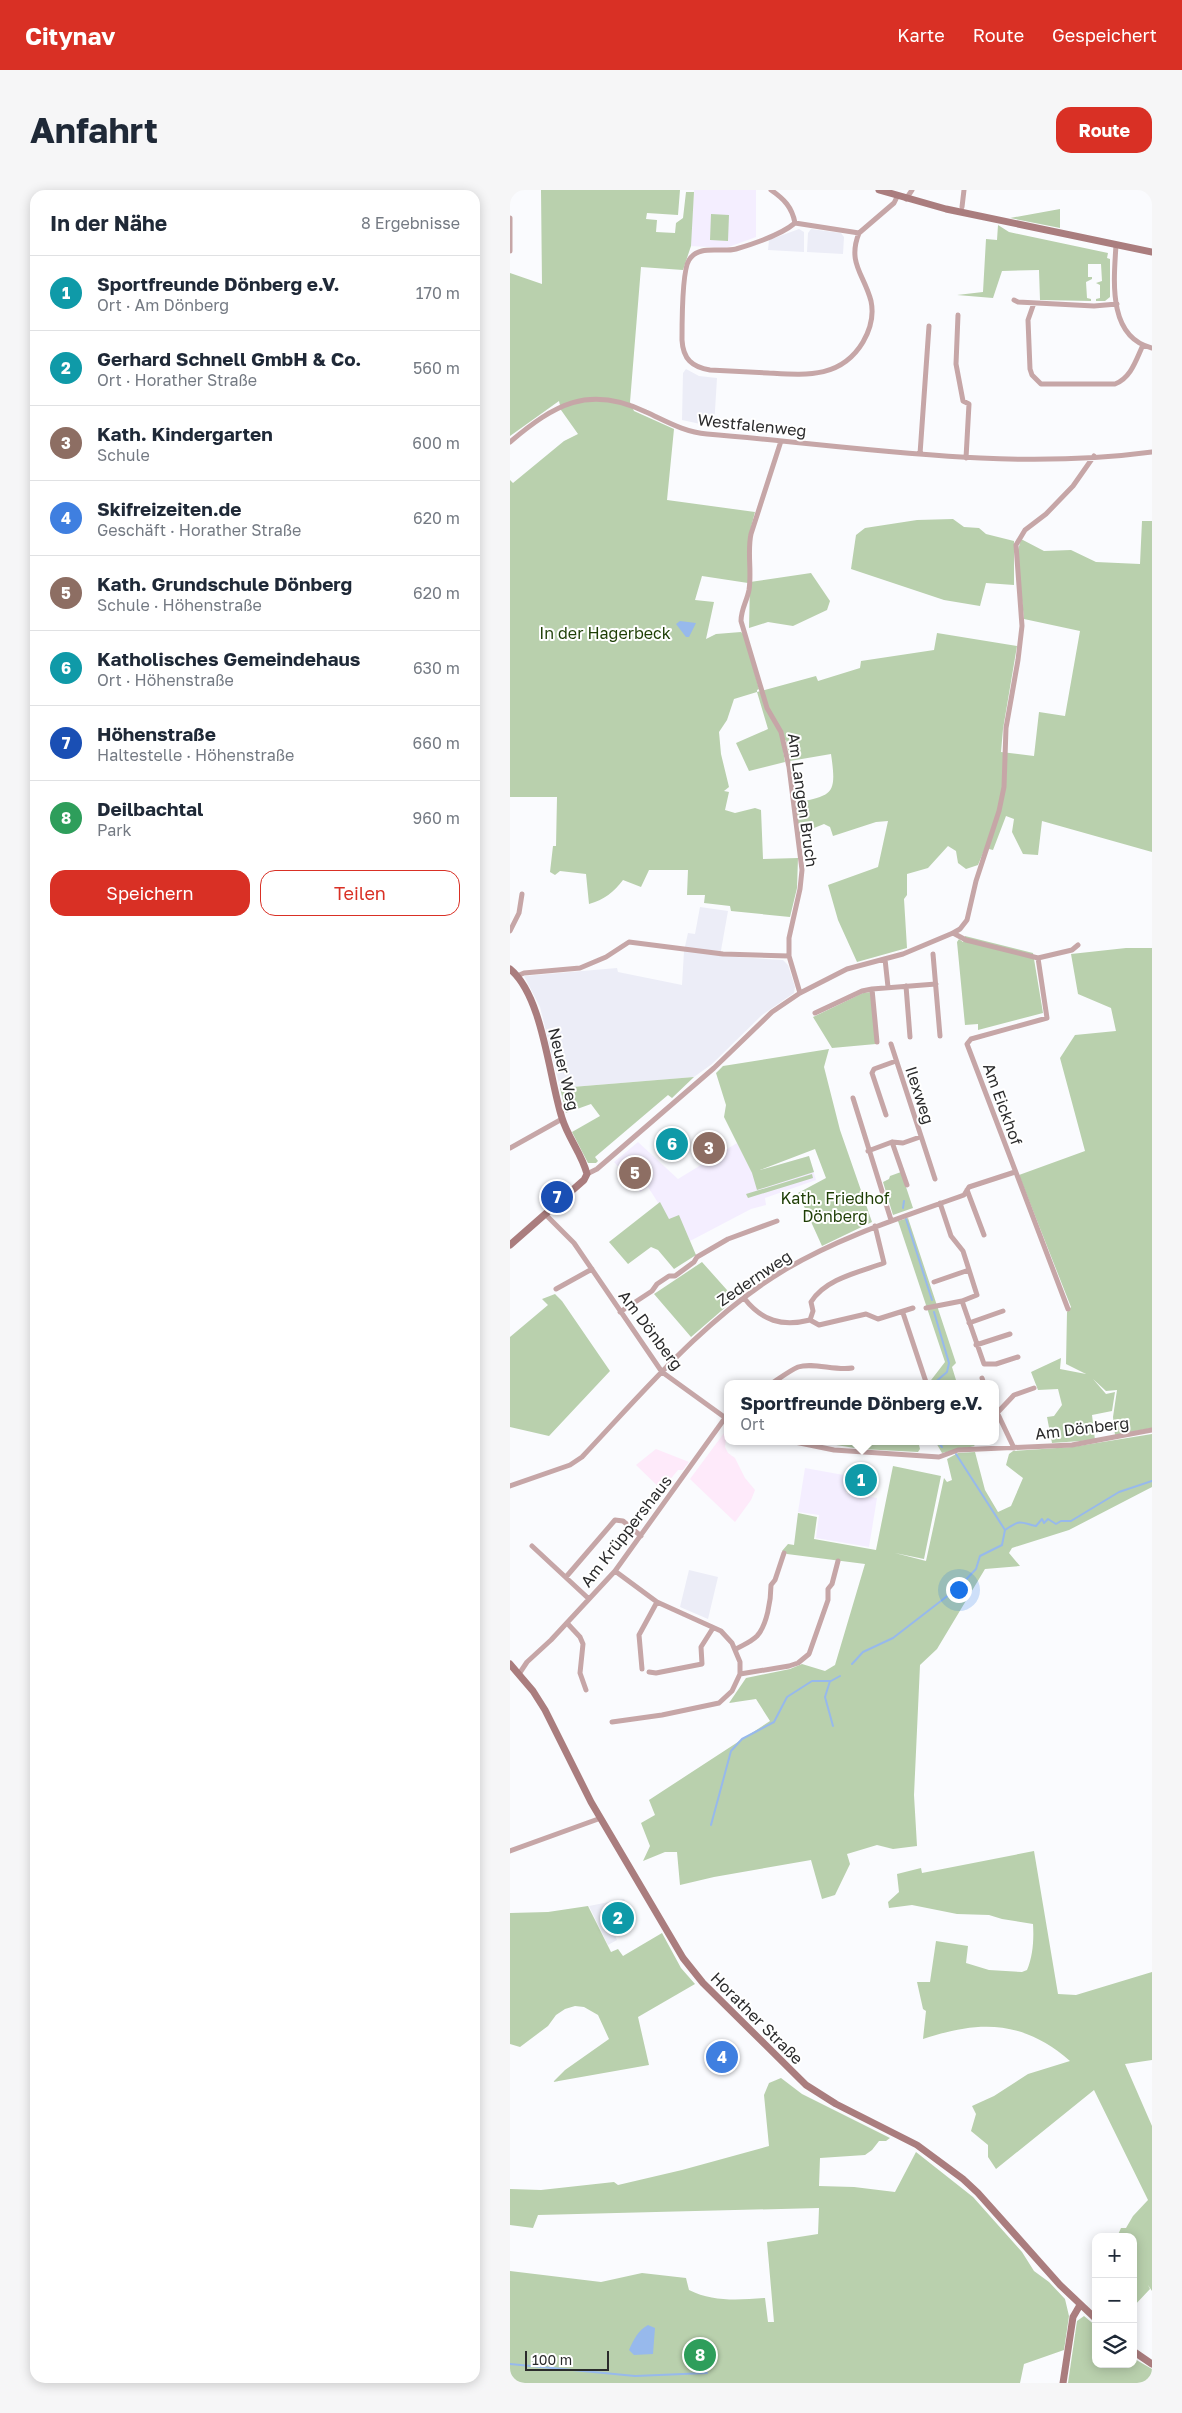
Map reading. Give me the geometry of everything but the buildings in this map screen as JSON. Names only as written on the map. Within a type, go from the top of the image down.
[{"type":"main road","points":[[879,190],[897,197],[1152,252]]},
{"type":"main road","name":"Neuer Weg","points":[[514,972],[528,992],[534,1007],[562,1119],[587,1174]]},
{"type":"main road","points":[[510,1245],[584,1180],[587,1174]]},
{"type":"main road","name":"Horather Straße","points":[[510,1664],[520,1674],[545,1710],[601,1818],[683,1958],[703,1983],[806,2085],[836,2104],[917,2145],[963,2179],[1080,2305],[1092,2316]]},
{"type":"main road","points":[[1063,2383],[1073,2317],[1080,2305]]},
{"type":"main road","points":[[1137,2354],[1152,2364]]},
{"type":"street","points":[[771,190],[788,204],[793,212],[795,223]]},
{"type":"street","points":[[906,199],[912,190]]},
{"type":"street","points":[[962,207],[964,190]]},
{"type":"street","points":[[859,232],[795,223],[787,230],[736,249],[702,250],[697,252],[690,259],[686,274],[682,341],[685,356],[692,364],[710,370],[813,375],[840,366],[859,349],[872,319],[870,299],[854,261],[855,245],[859,232],[894,203],[897,197]]},
{"type":"street","points":[[510,218],[510,251]]},
{"type":"street","points":[[1116,245],[1114,277],[1117,304],[1123,326],[1132,337],[1144,346],[1152,348]]},
{"type":"street","points":[[1014,300],[1018,302],[1094,306],[1117,304]]},
{"type":"street","points":[[1034,303],[1028,320],[1030,369],[1032,375],[1041,384],[1115,384],[1122,381],[1130,373],[1144,346]]},
{"type":"street","points":[[958,315],[956,364],[963,401],[969,404],[966,458]]},
{"type":"street","points":[[920,454],[929,326]]},
{"type":"street","name":"Westfalenweg","points":[[510,442],[541,416],[559,406],[598,399],[634,406],[689,431],[781,441],[966,458],[1015,459],[1152,452]]},
{"type":"street","name":"Am Langen Bruch","points":[[781,441],[748,544],[749,589],[741,613],[741,621],[767,708],[782,732],[801,854],[800,889],[792,919],[788,956],[800,994]]},
{"type":"street","points":[[587,1174],[597,1169],[722,1061],[772,1012],[800,994],[847,969],[885,959],[954,933],[967,920],[976,882],[999,811],[1004,787],[1006,728],[1022,629],[1016,545],[1025,530],[1046,514],[1073,486],[1094,456]]},
{"type":"street","points":[[510,931],[519,913],[522,894]]},
{"type":"street","points":[[954,933],[966,940],[1038,958],[1072,950],[1078,946]]},
{"type":"street","points":[[514,972],[524,973],[580,968],[606,957],[628,942],[723,954],[788,956]]},
{"type":"street","points":[[933,954],[940,1036]]},
{"type":"street","name":"Am Eickhof","points":[[1038,958],[1047,1018],[971,1039],[967,1044],[1068,1309]]},
{"type":"street","points":[[885,959],[888,987]]},
{"type":"street","points":[[815,1013],[862,990],[936,984]]},
{"type":"street","points":[[906,986],[910,1037]]},
{"type":"street","points":[[872,989],[876,1042]]},
{"type":"street","name":"Ilexweg","points":[[891,1044],[935,1179]]},
{"type":"street","name":"Ilexweg","points":[[886,1114],[872,1073],[874,1069],[896,1061]]},
{"type":"street","points":[[853,1098],[891,1220]]},
{"type":"street","points":[[510,1148],[562,1119]]},
{"type":"street","name":"Ilexweg","points":[[868,1151],[892,1142],[903,1143],[920,1137]]},
{"type":"street","points":[[892,1142],[907,1185]]},
{"type":"street","name":"Zedernweg","points":[[510,1486],[570,1465],[582,1457],[662,1372],[720,1317],[788,1268],[874,1226],[964,1195],[969,1187],[1015,1172]]},
{"type":"street","points":[[967,1190],[984,1235]]},
{"type":"street","points":[[926,1308],[962,1301],[977,1295],[963,1252],[951,1236],[940,1203]]},
{"type":"street","name":"Am Dönberg","points":[[546,1214],[574,1243],[662,1372],[724,1417]]},
{"type":"street","points":[[620,1312],[652,1291],[657,1284],[670,1276],[676,1276],[694,1262],[697,1257],[728,1239],[777,1220]]},
{"type":"street","points":[[810,1320],[813,1311],[811,1302],[817,1292],[841,1279],[884,1263],[874,1226]]},
{"type":"street","points":[[556,1289],[592,1269]]},
{"type":"street","points":[[934,1282],[969,1270]]},
{"type":"street","points":[[744,1298],[752,1308],[770,1320],[789,1324],[810,1320],[819,1325],[866,1314],[878,1319],[903,1313],[913,1308]]},
{"type":"street","points":[[962,1301],[984,1364],[996,1364],[1018,1357]]},
{"type":"street","points":[[969,1323],[1003,1311]]},
{"type":"street","points":[[903,1313],[925,1380]]},
{"type":"street","points":[[976,1345],[1010,1334]]},
{"type":"street","points":[[777,1380],[800,1366],[840,1370],[852,1368]]},
{"type":"street","name":"Am Dönberg","points":[[999,1408],[1014,1395],[1034,1388]]},
{"type":"street","name":"Am Dönberg","points":[[999,1416],[1014,1448]]},
{"type":"street","name":"Am Krüppershaus","points":[[520,1674],[527,1662],[567,1623],[615,1571],[724,1419]]},
{"type":"street","name":"Am Dönberg","points":[[810,1445],[834,1450],[939,1457],[958,1450],[1098,1442],[1152,1430]]},
{"type":"street","points":[[566,1577],[615,1520],[623,1522],[642,1536]]},
{"type":"street","points":[[532,1546],[590,1599]]},
{"type":"street","points":[[736,1649],[752,1640],[762,1628],[771,1596],[771,1585],[775,1580],[784,1553]]},
{"type":"street","points":[[740,1674],[789,1666],[798,1663],[809,1654],[828,1600],[828,1589],[832,1584],[838,1561]]},
{"type":"street","points":[[612,1722],[662,1716],[719,1702],[732,1691],[740,1674],[740,1662],[736,1649],[728,1637],[657,1602],[615,1571]]},
{"type":"street","points":[[642,1669],[639,1635],[657,1602]]},
{"type":"street","points":[[567,1623],[584,1644],[580,1673],[586,1690]]},
{"type":"street","points":[[649,1672],[702,1664],[701,1647],[713,1628]]},
{"type":"street","points":[[510,1851],[601,1818]]},
{"type":"shaded area","points":[[694,190],[756,190],[756,237],[726,248],[690,246]]},
{"type":"shaded area","points":[[799,229],[804,232],[804,252],[768,250],[769,240]]},
{"type":"shaded area","points":[[811,229],[841,233],[844,237],[843,254],[807,252],[808,233]]},
{"type":"shaded area","points":[[686,369],[699,376],[717,378],[714,427],[682,420],[683,373]]},
{"type":"shaded area","points":[[700,907],[728,911],[720,956],[783,960],[788,965],[795,987],[794,993],[762,1015],[712,1064],[694,1077],[560,1088],[540,1007],[524,976],[617,968],[618,972],[682,985],[684,951],[688,933],[695,934]]},
{"type":"shaded area","points":[[638,1142],[678,1179],[737,1143],[752,1173],[809,1156],[816,1180],[765,1198],[766,1205],[751,1209],[690,1241],[679,1216],[669,1220],[648,1187],[640,1192],[614,1162]]},
{"type":"shaded area","points":[[724,1433],[724,1445],[728,1453],[735,1458],[745,1478],[755,1490],[751,1500],[735,1522],[690,1479]]},
{"type":"shaded area","points":[[656,1449],[689,1462],[683,1470],[678,1470],[663,1488],[666,1494],[636,1465]]},
{"type":"shaded area","points":[[805,1468],[849,1476],[846,1493],[877,1498],[869,1547],[816,1538],[819,1515],[798,1512]]},
{"type":"shaded area","points":[[689,1570],[718,1577],[708,1619],[680,1607]]},
{"type":"shaded area","points":[[624,1899],[636,1922],[615,1935],[617,1940],[608,1945],[589,1906]]},
{"type":"green space","name":"In der Hagerbeck","points":[[541,190],[680,190],[678,215],[647,213],[646,219],[657,220],[656,232],[675,233],[676,223],[683,218],[686,192],[694,192],[691,246],[683,270],[641,267],[630,402],[634,411],[674,429],[667,500],[755,512],[748,539],[748,583],[702,576],[695,600],[714,602],[706,639],[716,634],[741,632],[744,635],[759,689],[757,692],[734,699],[727,720],[719,732],[721,754],[729,787],[724,791],[729,792],[725,810],[735,813],[755,808],[761,810],[763,859],[798,858],[797,888],[790,917],[731,911],[730,906],[704,903],[705,895],[687,895],[688,870],[649,870],[641,887],[623,880],[608,895],[589,904],[586,874],[560,871],[555,875],[550,872],[553,846],[556,846],[557,797],[510,797],[510,480],[513,483],[564,441],[578,434],[561,410],[559,401],[510,436],[510,273],[542,284]]},
{"type":"green space","points":[[1060,209],[1060,228],[1010,218]]},
{"type":"green space","points":[[711,214],[729,215],[728,241],[710,240]]},
{"type":"green space","points":[[998,225],[1009,232],[1108,253],[1107,258],[1110,259],[1110,297],[1105,301],[1096,301],[1096,299],[1100,298],[1100,285],[1096,283],[1102,281],[1101,264],[1088,264],[1088,277],[1092,277],[1092,279],[1086,282],[1087,298],[1091,299],[1091,301],[1040,300],[1039,270],[1002,271],[993,298],[957,295],[983,292],[986,239],[997,240]]},
{"type":"green space","points":[[953,519],[964,527],[979,528],[986,534],[1014,541],[1014,585],[986,583],[980,606],[944,600],[851,569],[856,535],[865,528],[917,520]]},
{"type":"green space","points":[[1142,521],[1152,521],[1152,852],[1042,821],[1038,855],[1023,854],[1012,832],[1014,819],[1006,816],[993,850],[985,848],[978,865],[966,869],[958,863],[956,851],[948,846],[928,868],[907,874],[907,895],[904,899],[907,948],[857,962],[838,920],[828,885],[878,867],[888,821],[876,822],[833,836],[830,827],[824,824],[799,834],[795,803],[817,798],[830,791],[833,778],[831,754],[790,761],[786,740],[782,743],[785,762],[749,771],[736,743],[768,729],[757,692],[816,676],[818,681],[860,668],[861,661],[934,650],[937,633],[1017,646],[1001,752],[1034,756],[1039,712],[1065,716],[1080,631],[1024,619],[1017,554],[1021,539],[1044,551],[1071,550],[1096,562],[1140,564]]},
{"type":"green space","points":[[811,573],[830,601],[827,610],[793,626],[768,622],[749,628],[750,582]]},
{"type":"green space","points":[[965,936],[1033,953],[1043,1013],[978,1030],[978,1024],[965,1025],[957,942],[959,939],[963,942]]},
{"type":"green space","points":[[1126,948],[1152,948],[1152,1428],[1115,1435],[1113,1417],[1117,1390],[1106,1391],[1093,1379],[1106,1394],[1115,1392],[1112,1411],[1092,1415],[1095,1440],[1052,1443],[1047,1417],[1054,1416],[1062,1405],[1058,1389],[1038,1390],[1031,1372],[1061,1358],[1060,1369],[1086,1374],[1066,1364],[1067,1312],[1071,1307],[1019,1175],[1085,1151],[1060,1058],[1075,1035],[1116,1031],[1111,1008],[1078,994],[1071,954]]},
{"type":"green space","points":[[871,992],[876,1044],[832,1048],[813,1017],[863,993]]},
{"type":"green space","name":"Kath. Friedhof Dönberg","points":[[829,1049],[824,1067],[840,1130],[872,1222],[822,1246],[798,1193],[826,1178],[815,1149],[760,1170],[809,1156],[814,1172],[757,1190],[752,1173],[724,1117],[726,1105],[716,1073],[723,1066]]},
{"type":"green space","points":[[694,1077],[672,1098],[668,1095],[595,1157],[598,1161],[596,1163],[588,1163],[572,1132],[600,1116],[591,1104],[566,1113],[560,1088]]},
{"type":"green space","points":[[901,1172],[913,1208],[893,1215],[883,1182],[889,1179],[890,1176]]},
{"type":"green space","points":[[812,1174],[813,1178],[748,1198],[746,1194]]},
{"type":"green space","points":[[660,1202],[669,1219],[679,1215],[696,1255],[674,1269],[658,1250],[651,1247],[628,1264],[609,1242]]},
{"type":"green space","points":[[908,1218],[956,1363],[952,1367],[956,1380],[931,1380],[945,1362],[898,1221]]},
{"type":"green space","points":[[702,1262],[735,1299],[691,1337],[654,1294]]},
{"type":"green space","points":[[555,1294],[562,1301],[610,1371],[549,1436],[510,1427],[510,1337],[548,1305],[542,1299]]},
{"type":"green space","points":[[1152,1434],[1152,1487],[1069,1530],[1012,1548],[1009,1553],[1020,1566],[985,1569],[937,1649],[920,1665],[914,1795],[917,1846],[893,1849],[877,1845],[847,1854],[850,1864],[835,1895],[822,1899],[811,1860],[680,1885],[677,1852],[665,1852],[643,1861],[650,1846],[641,1823],[655,1815],[649,1800],[770,1721],[756,1699],[729,1703],[746,1678],[790,1669],[802,1664],[825,1671],[835,1665],[865,1564],[787,1554],[782,1551],[788,1544],[794,1545],[798,1513],[817,1517],[814,1539],[876,1550],[893,1466],[941,1476],[924,1559],[895,1553],[926,1561],[944,1478],[947,1482],[952,1480],[947,1459],[958,1453],[975,1452],[985,1490],[998,1512],[1011,1506],[1023,1478],[1006,1465],[1009,1454],[1013,1451],[1072,1447]]},
{"type":"green space","points":[[836,1445],[919,1445],[920,1449],[918,1452],[861,1449]]},
{"type":"green space","points":[[937,1445],[975,1446],[942,1453]]},
{"type":"green space","points":[[1034,1851],[1058,1994],[1076,1995],[1152,1972],[1152,2060],[1125,2064],[1152,2126],[1152,2291],[1148,2285],[1150,2289],[1137,2303],[1137,2233],[1119,2233],[1121,2228],[1126,2228],[1133,2216],[1148,2200],[1094,2090],[996,2169],[988,2157],[988,2145],[971,2131],[976,2114],[972,2106],[994,2096],[1028,2074],[1070,2061],[1053,2048],[1035,2038],[1018,2031],[1000,2028],[963,2029],[923,2039],[926,2011],[923,2009],[917,1982],[930,1982],[936,1941],[968,1946],[966,1963],[989,1970],[1022,1972],[1027,1970],[1031,1959],[1033,1924],[989,1915],[957,1914],[912,1905],[889,1908],[888,1902],[899,1892],[897,1874],[921,1868],[922,1873]]},
{"type":"green space","points":[[588,1906],[611,1952],[618,1949],[623,1956],[662,1933],[681,1968],[695,1984],[638,2017],[649,2065],[553,2082],[565,2070],[609,2039],[598,2015],[584,2007],[575,2006],[565,2009],[556,2015],[548,2026],[520,2047],[510,2044],[510,1913],[548,1912]]},
{"type":"green space","points":[[781,2078],[802,2094],[890,2138],[886,2141],[879,2141],[865,2155],[820,2158],[819,2186],[854,2187],[895,2192],[916,2152],[973,2197],[1022,2252],[1034,2271],[1049,2282],[1065,2299],[1069,2316],[1064,2350],[1024,2364],[1020,2383],[510,2383],[510,2271],[601,2282],[642,2273],[686,2278],[689,2290],[707,2297],[735,2300],[765,2298],[768,2322],[774,2322],[767,2242],[818,2234],[819,2208],[538,2215],[533,2228],[510,2225],[510,2189],[541,2190],[614,2182],[618,2185],[769,2146],[764,2095],[769,2083]]},
{"type":"green space","points":[[1084,2316],[1092,2323],[1092,2368],[1137,2368],[1137,2360],[1152,2369],[1152,2383],[1068,2383],[1077,2321]]},
{"type":"water","points":[[680,621],[696,623],[689,637],[686,637],[676,624]]},
{"type":"water","points":[[648,2325],[655,2328],[653,2354],[634,2355],[629,2350],[634,2339]]},
{"type":"waterway","points":[[903,1208],[904,1201]]},
{"type":"waterway","points":[[906,1219],[932,1300]]},
{"type":"waterway","points":[[934,1312],[949,1363],[947,1372],[938,1380]]},
{"type":"waterway","points":[[956,1454],[1005,1530]]},
{"type":"waterway","points":[[852,1664],[863,1652],[893,1638],[959,1587],[976,1569],[980,1556],[1002,1545],[1005,1530],[1020,1522],[1036,1526],[1042,1519],[1044,1523],[1048,1519],[1056,1524],[1061,1521],[1071,1521],[1119,1492],[1152,1481]]},
{"type":"waterway","points":[[711,1825],[731,1751],[742,1739],[774,1722],[787,1697],[812,1681],[831,1681],[840,1676]]},
{"type":"waterway","points":[[830,1681],[825,1697],[833,1726]]},
{"type":"waterway","points":[[510,2364],[635,2376],[707,2373]]},
{"type":"place","name":"Katholisches Gemeindehaus","points":[[672,1144]]},
{"type":"place","name":"Kath. Kindergarten","points":[[709,1148]]},
{"type":"place","name":"Kath. Grundschule Dönberg","points":[[635,1173]]},
{"type":"place","name":"Höhenstraße","points":[[557,1197]]},
{"type":"place","name":"Sportfreunde Dönberg e.V.","points":[[861,1480]]},
{"type":"place","name":"Gerhard Schnell GmbH & Co.","points":[[618,1918]]},
{"type":"place","name":"Skifreizeiten.de","points":[[722,2057]]},
{"type":"place","name":"Deilbachtal","points":[[700,2355]]}]
